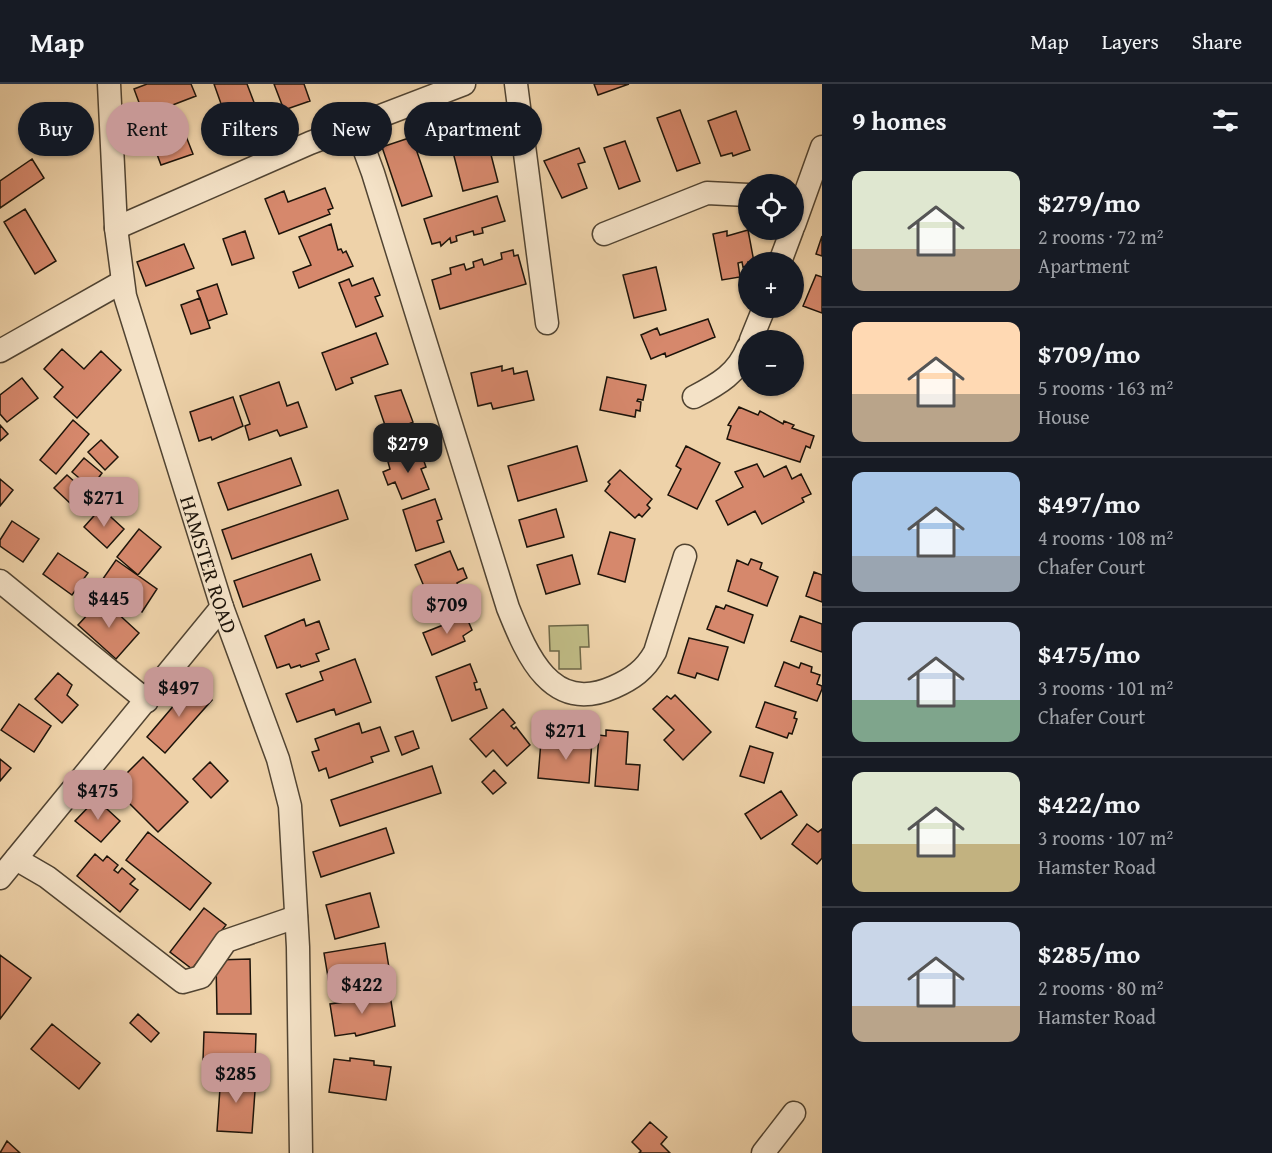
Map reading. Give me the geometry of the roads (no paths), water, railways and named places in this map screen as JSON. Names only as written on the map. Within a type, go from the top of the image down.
[{"type":"street","name":"HAMSTER ROAD","points":[[109,84],[116,228],[122,282],[222,607],[286,788],[291,820],[296,917],[301,1153]]},
{"type":"street","points":[[392,110],[464,84]]},
{"type":"street","points":[[516,84],[547,323]]},
{"type":"street","points":[[116,228],[311,143]]},
{"type":"street","points":[[804,192],[822,147]]},
{"type":"street","points":[[367,156],[508,608],[534,666],[556,686],[571,692],[599,692],[632,678],[650,662],[655,652],[686,556]]},
{"type":"street","points":[[604,234],[707,193],[738,195]]},
{"type":"street","points":[[0,351],[122,282]]},
{"type":"street","points":[[694,397],[720,384],[738,367]]},
{"type":"street","points":[[0,581],[147,701]]},
{"type":"street","points":[[0,877],[222,607]]},
{"type":"street","points":[[16,859],[47,877],[183,982],[201,977],[226,941],[296,917]]},
{"type":"street","points":[[763,1153],[794,1113]]}]
